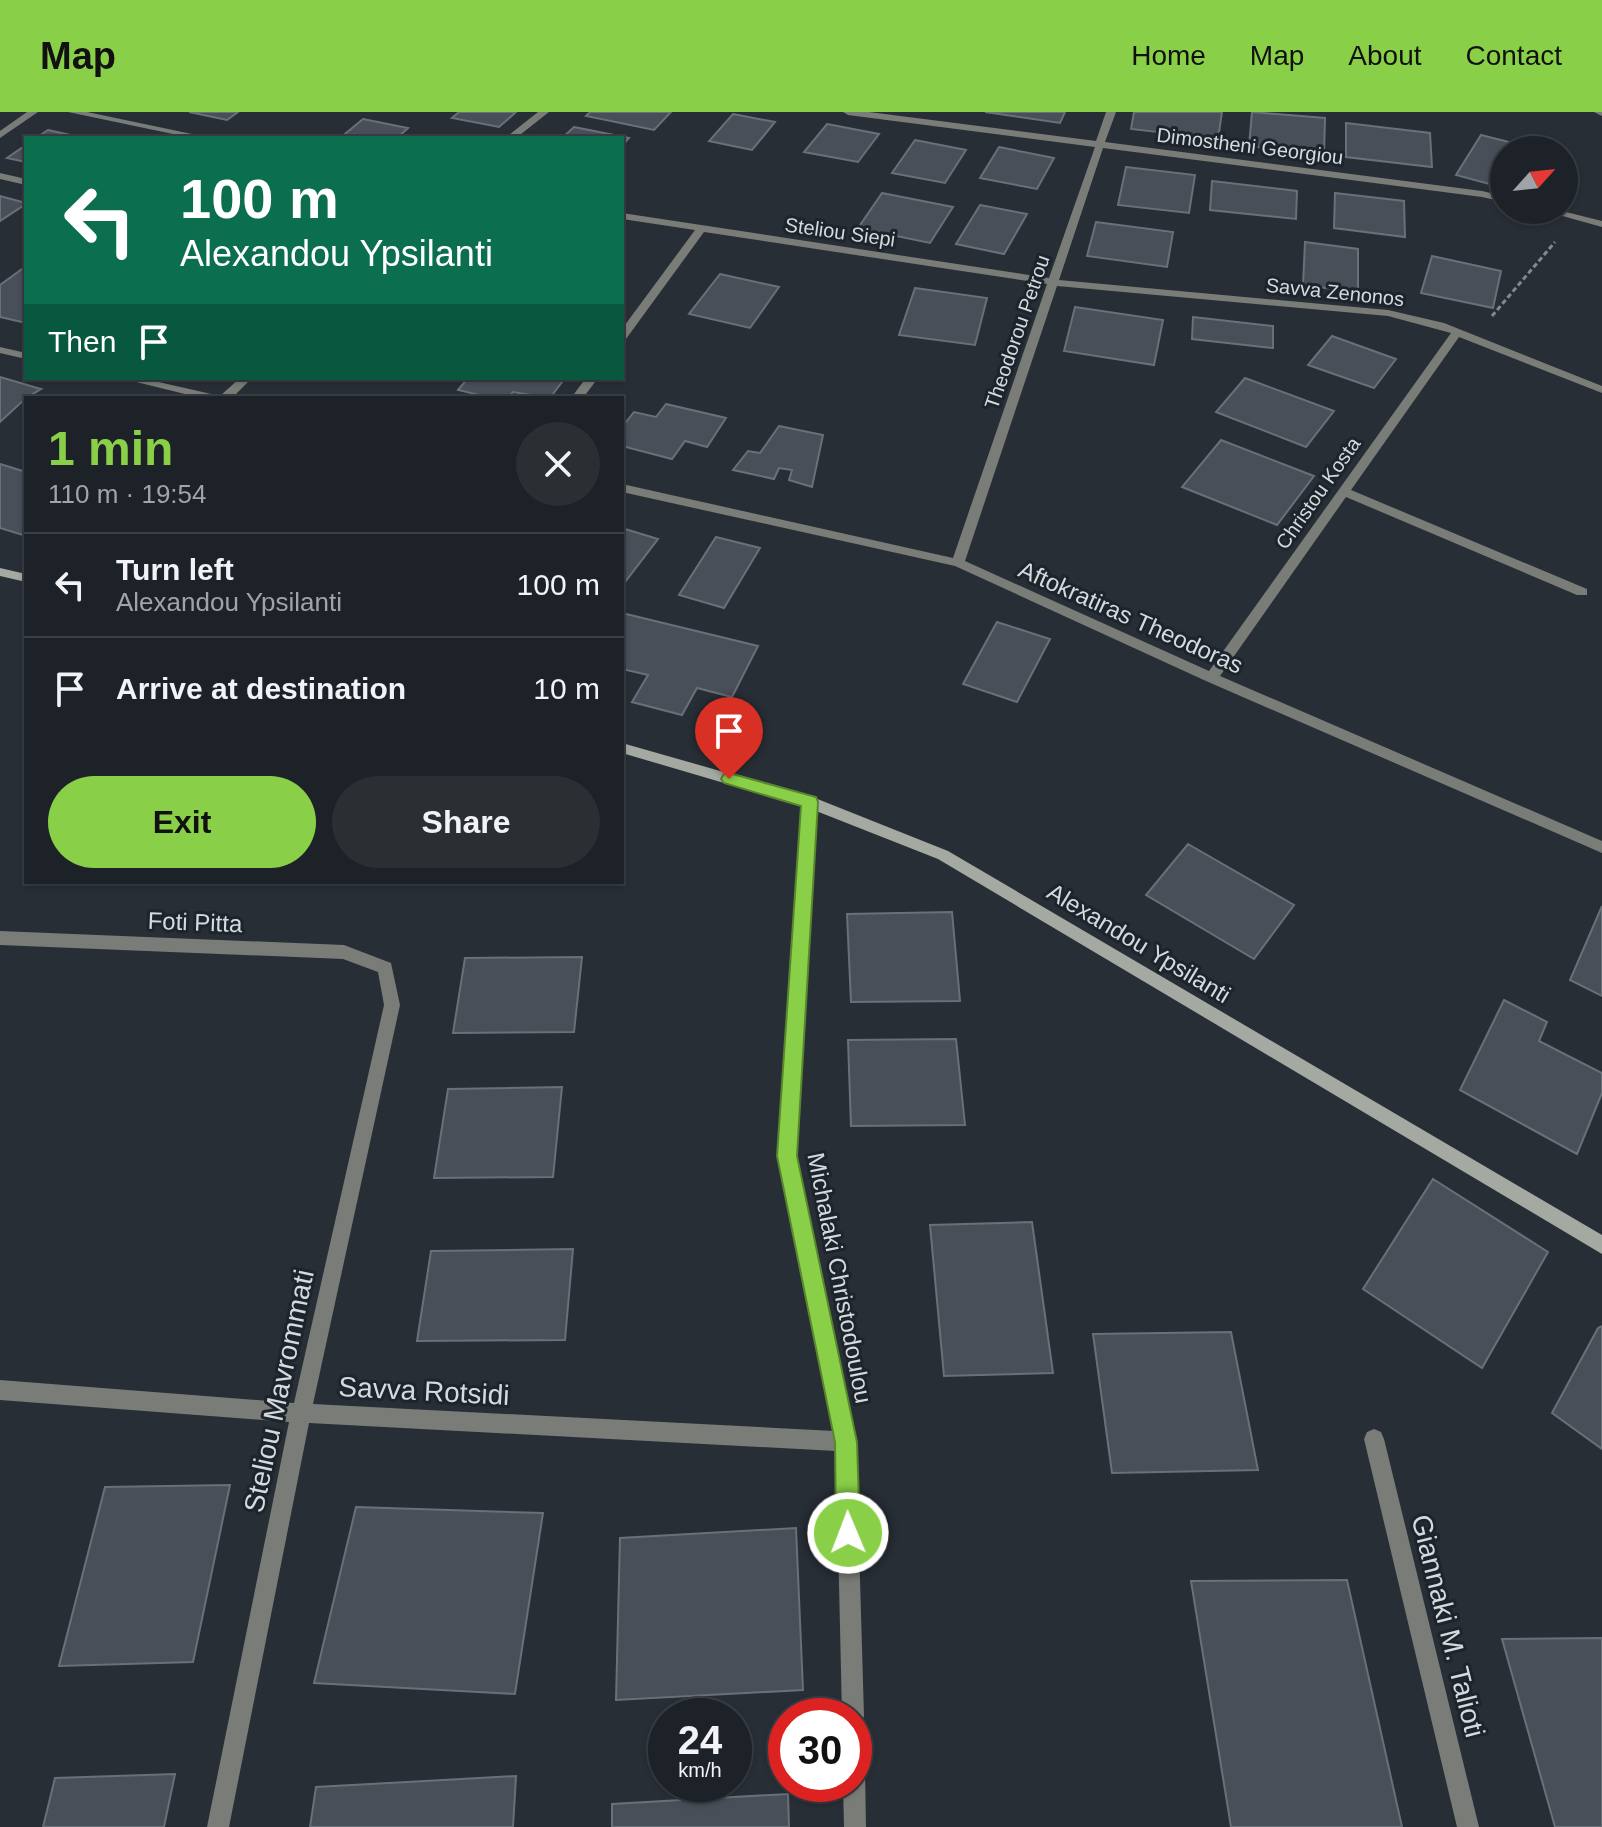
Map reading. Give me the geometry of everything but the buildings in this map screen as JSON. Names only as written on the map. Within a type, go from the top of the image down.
[{"type":"main road","points":[[0,572],[24,578]]},
{"type":"main road","name":"Alexandou Ypsilanti","points":[[624,749],[810,802],[943,855],[1602,1245]]},
{"type":"street","points":[[0,135],[33,112]]},
{"type":"street","points":[[73,112],[196,136]]},
{"type":"street","points":[[513,136],[544,112]]},
{"type":"street","name":"Dimostheni Georgiou","points":[[848,112],[1490,196]]},
{"type":"street","name":"Theodorou Petrou","points":[[958,563],[1111,112]]},
{"type":"street","points":[[0,176],[24,182]]},
{"type":"street","name":"Steliou Siepi","points":[[624,216],[1052,282]]},
{"type":"street","points":[[1578,218],[1602,224]]},
{"type":"street","points":[[624,334],[700,230]]},
{"type":"street","name":"Savva Zenonos","points":[[1052,282],[1388,313],[1457,332],[1602,390]]},
{"type":"street","name":"Christou Kosta","points":[[1211,678],[1457,332]]},
{"type":"street","points":[[0,350],[24,356]]},
{"type":"street","points":[[135,380],[207,396]]},
{"type":"street","points":[[227,396],[244,380]]},
{"type":"street","name":"Aftokratiras Theodoras","points":[[624,488],[958,563],[1211,678],[1602,847]]},
{"type":"street","points":[[1344,491],[1582,592]]},
{"type":"street","name":"Michalaki Christodoulou","points":[[810,802],[787,1156],[846,1442],[853,1698]]},
{"type":"street","name":"Foti Pitta","points":[[0,938],[344,952],[385,968]]},
{"type":"street","name":"Steliou Mavrommati","points":[[218,1827],[301,1413],[392,1005],[385,968]]},
{"type":"street","name":"Savva Rotsidi","points":[[0,1390],[301,1413],[846,1442]]},
{"type":"street","name":"Giannaki M. Talioti","points":[[1374,1439],[1468,1827]]},
{"type":"street","points":[[855,1802],[855,1827]]},
{"type":"path","points":[[1473,338],[1570,224]]},
{"type":"route","points":[[729,779],[810,802],[787,1156],[846,1442],[848,1533]]}]
